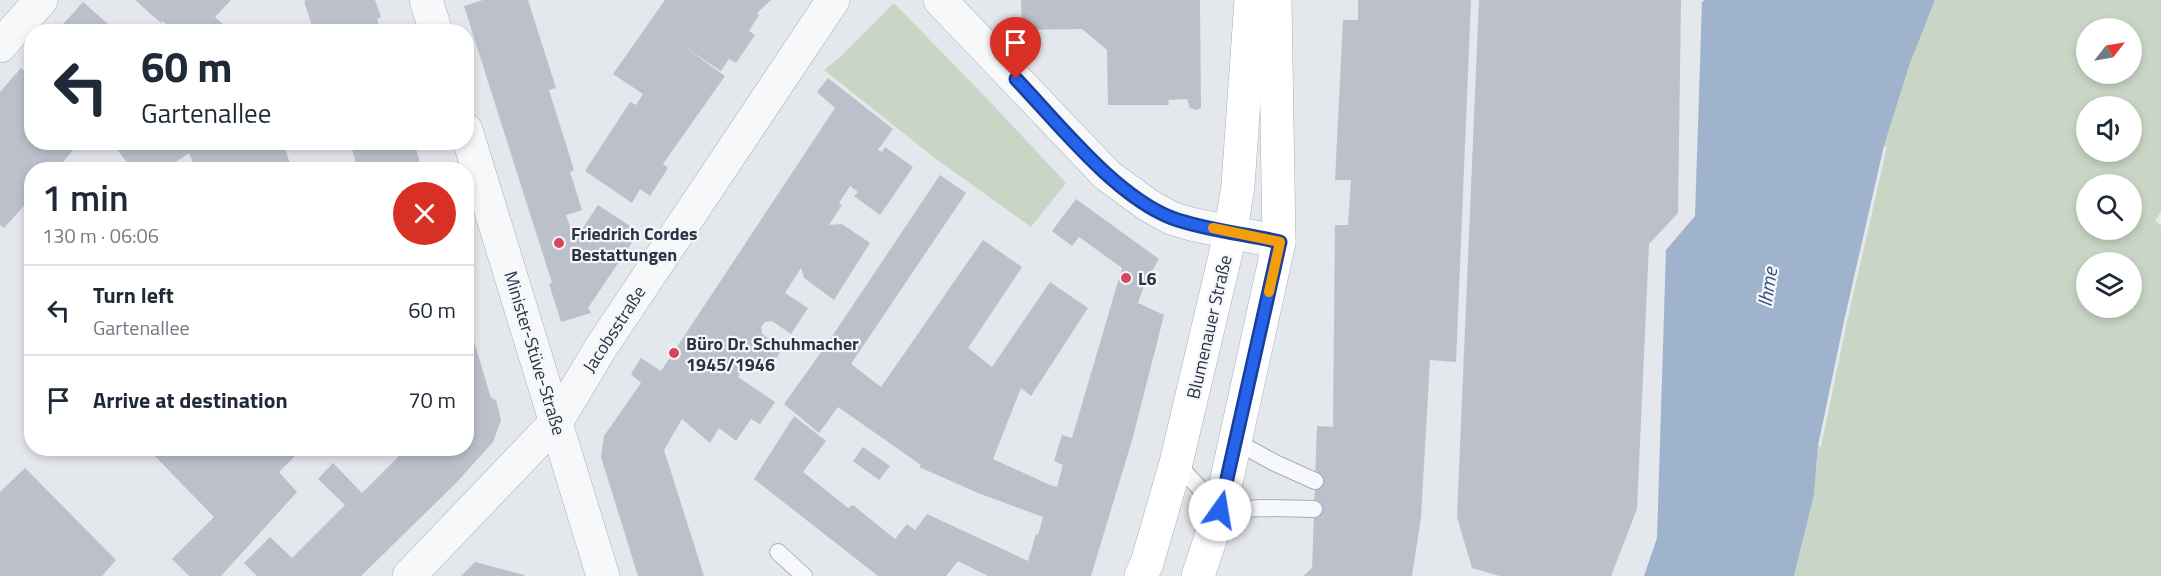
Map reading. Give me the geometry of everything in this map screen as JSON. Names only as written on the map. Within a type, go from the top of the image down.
[{"type":"street","points":[[0,46],[41,0]]},
{"type":"street","points":[[426,0],[434,24]]},
{"type":"street","name":"Jacobsstraße","points":[[409,576],[557,421],[600,349],[833,0]]},
{"type":"street","points":[[940,0],[1107,175],[1148,205],[1171,218],[1191,224],[1280,242]]},
{"type":"street","name":"Blumenauer Straße","points":[[1141,576],[1147,563],[1176,463],[1231,231],[1238,185],[1251,0]]},
{"type":"street","points":[[1198,576],[1220,510],[1280,242],[1275,0]]},
{"type":"street","name":"Minister-Stüve-Straße","points":[[472,150],[603,576]]},
{"type":"lane","points":[[1235,441],[1275,464],[1315,481]]},
{"type":"lane","points":[[1176,463],[1220,510],[1264,507],[1314,509]]},
{"type":"lane","points":[[778,552],[804,576]]},
{"type":"green space","points":[[1935,0],[2161,0],[2161,212],[2155,221],[2161,225],[2161,576],[1794,576],[1814,495],[1818,446],[1884,146],[1909,66]]},
{"type":"green space","points":[[894,3],[1066,183],[1031,227],[936,159],[824,70]]},
{"type":"water","name":"Ihme","points":[[1705,0],[1935,0],[1909,66],[1884,146],[1818,446],[1814,495],[1794,576],[1644,576],[1657,538],[1666,250],[1695,216],[1702,2]]},
{"type":"pier","points":[[1884,146],[1887,147],[1821,447],[1818,446],[1844,321]]},
{"type":"building","points":[[135,0],[231,0],[215,17],[223,24],[166,24],[163,21],[161,23]]},
{"type":"building","points":[[375,0],[381,17],[377,19],[379,24],[311,24],[304,1]]},
{"type":"building","points":[[483,0],[528,0],[556,88],[549,90],[574,170],[570,172],[582,210],[566,215],[575,240],[598,205],[639,232],[588,308],[591,313],[561,322],[549,284],[552,283],[474,37],[474,24],[470,24],[464,6]]},
{"type":"building","points":[[665,0],[771,0],[757,13],[759,15],[749,31],[755,35],[736,63],[729,59],[721,71],[684,47],[725,76],[663,164],[668,168],[650,196],[640,189],[632,203],[585,171],[630,102],[636,105],[643,94],[613,74]]},
{"type":"building","points":[[1021,0],[1200,0],[1201,108],[1197,110],[1190,108],[1187,99],[1168,100],[1169,105],[1108,105],[1107,50],[1082,29],[1022,30]]},
{"type":"building","points":[[1358,0],[1471,0],[1456,362],[1430,360],[1421,517],[1412,576],[1303,576],[1312,568],[1317,426],[1333,427],[1335,225],[1348,225],[1351,180],[1335,180],[1343,20],[1358,20]]},
{"type":"building","points":[[1479,0],[1681,0],[1678,213],[1649,244],[1637,509],[1611,576],[1500,576],[1472,568],[1457,517]]},
{"type":"building","points":[[83,2],[108,24],[63,24]]},
{"type":"building","points":[[21,68],[24,70],[24,150],[73,150],[63,162],[24,162],[24,206],[4,228],[0,225],[0,92]]},
{"type":"building","points":[[828,78],[893,129],[878,150],[882,152],[885,147],[913,167],[880,215],[854,196],[858,192],[850,186],[839,203],[842,205],[829,225],[842,224],[870,243],[834,300],[804,278],[801,268],[785,293],[808,308],[791,334],[772,321],[765,322],[761,327],[762,334],[783,348],[767,372],[747,359],[738,377],[775,402],[760,424],[751,419],[736,441],[719,428],[710,443],[682,419],[664,450],[704,576],[638,576],[601,457],[604,436],[641,383],[631,374],[641,358],[661,371],[835,108],[817,92]]},
{"type":"building","points":[[117,150],[286,150],[289,162],[193,162],[189,153],[176,162],[127,162]]},
{"type":"building","points":[[352,150],[416,150],[420,162],[356,162]]},
{"type":"building","points":[[940,175],[966,193],[851,364],[881,387],[983,240],[1022,267],[968,348],[992,367],[1050,282],[1088,308],[1031,396],[1021,388],[993,459],[1050,485],[1057,487],[1063,465],[1054,461],[1062,435],[1072,438],[1122,268],[1079,237],[1072,246],[1052,231],[1076,199],[1159,259],[1145,283],[1138,303],[1164,315],[1133,437],[1091,576],[988,576],[958,561],[946,576],[878,576],[754,479],[794,416],[826,441],[803,472],[848,508],[853,505],[895,539],[907,524],[915,530],[927,514],[1028,561],[1043,517],[978,493],[919,467],[921,465],[838,407],[819,433],[784,404]]},
{"type":"building","points":[[474,341],[491,398],[496,400],[501,420],[493,442],[456,483],[361,576],[257,576],[244,563],[270,537],[292,558],[345,505],[318,479],[333,463],[362,493],[399,456],[474,456]]},
{"type":"building","points":[[863,447],[890,466],[879,480],[853,461]]},
{"type":"building","points":[[155,456],[295,456],[279,472],[297,492],[221,576],[189,576],[172,559],[214,517]]},
{"type":"building","points":[[25,468],[116,560],[102,576],[0,576],[0,492]]},
{"type":"building","points":[[475,562],[524,575],[524,576],[461,576]]},
{"type":"slow traffic","points":[[1213,228],[1280,242],[1269,292]]},
{"type":"place","name":"Friedrich Cordes Bestattungen","points":[[559,243]]},
{"type":"place","name":"L6","points":[[1126,278]]},
{"type":"place","name":"Büro Dr. Schuhmacher 1945/1946","points":[[674,353]]},
{"type":"route","points":[[1016,79],[1107,175],[1148,205],[1171,218],[1191,224],[1280,242],[1220,510]]}]
